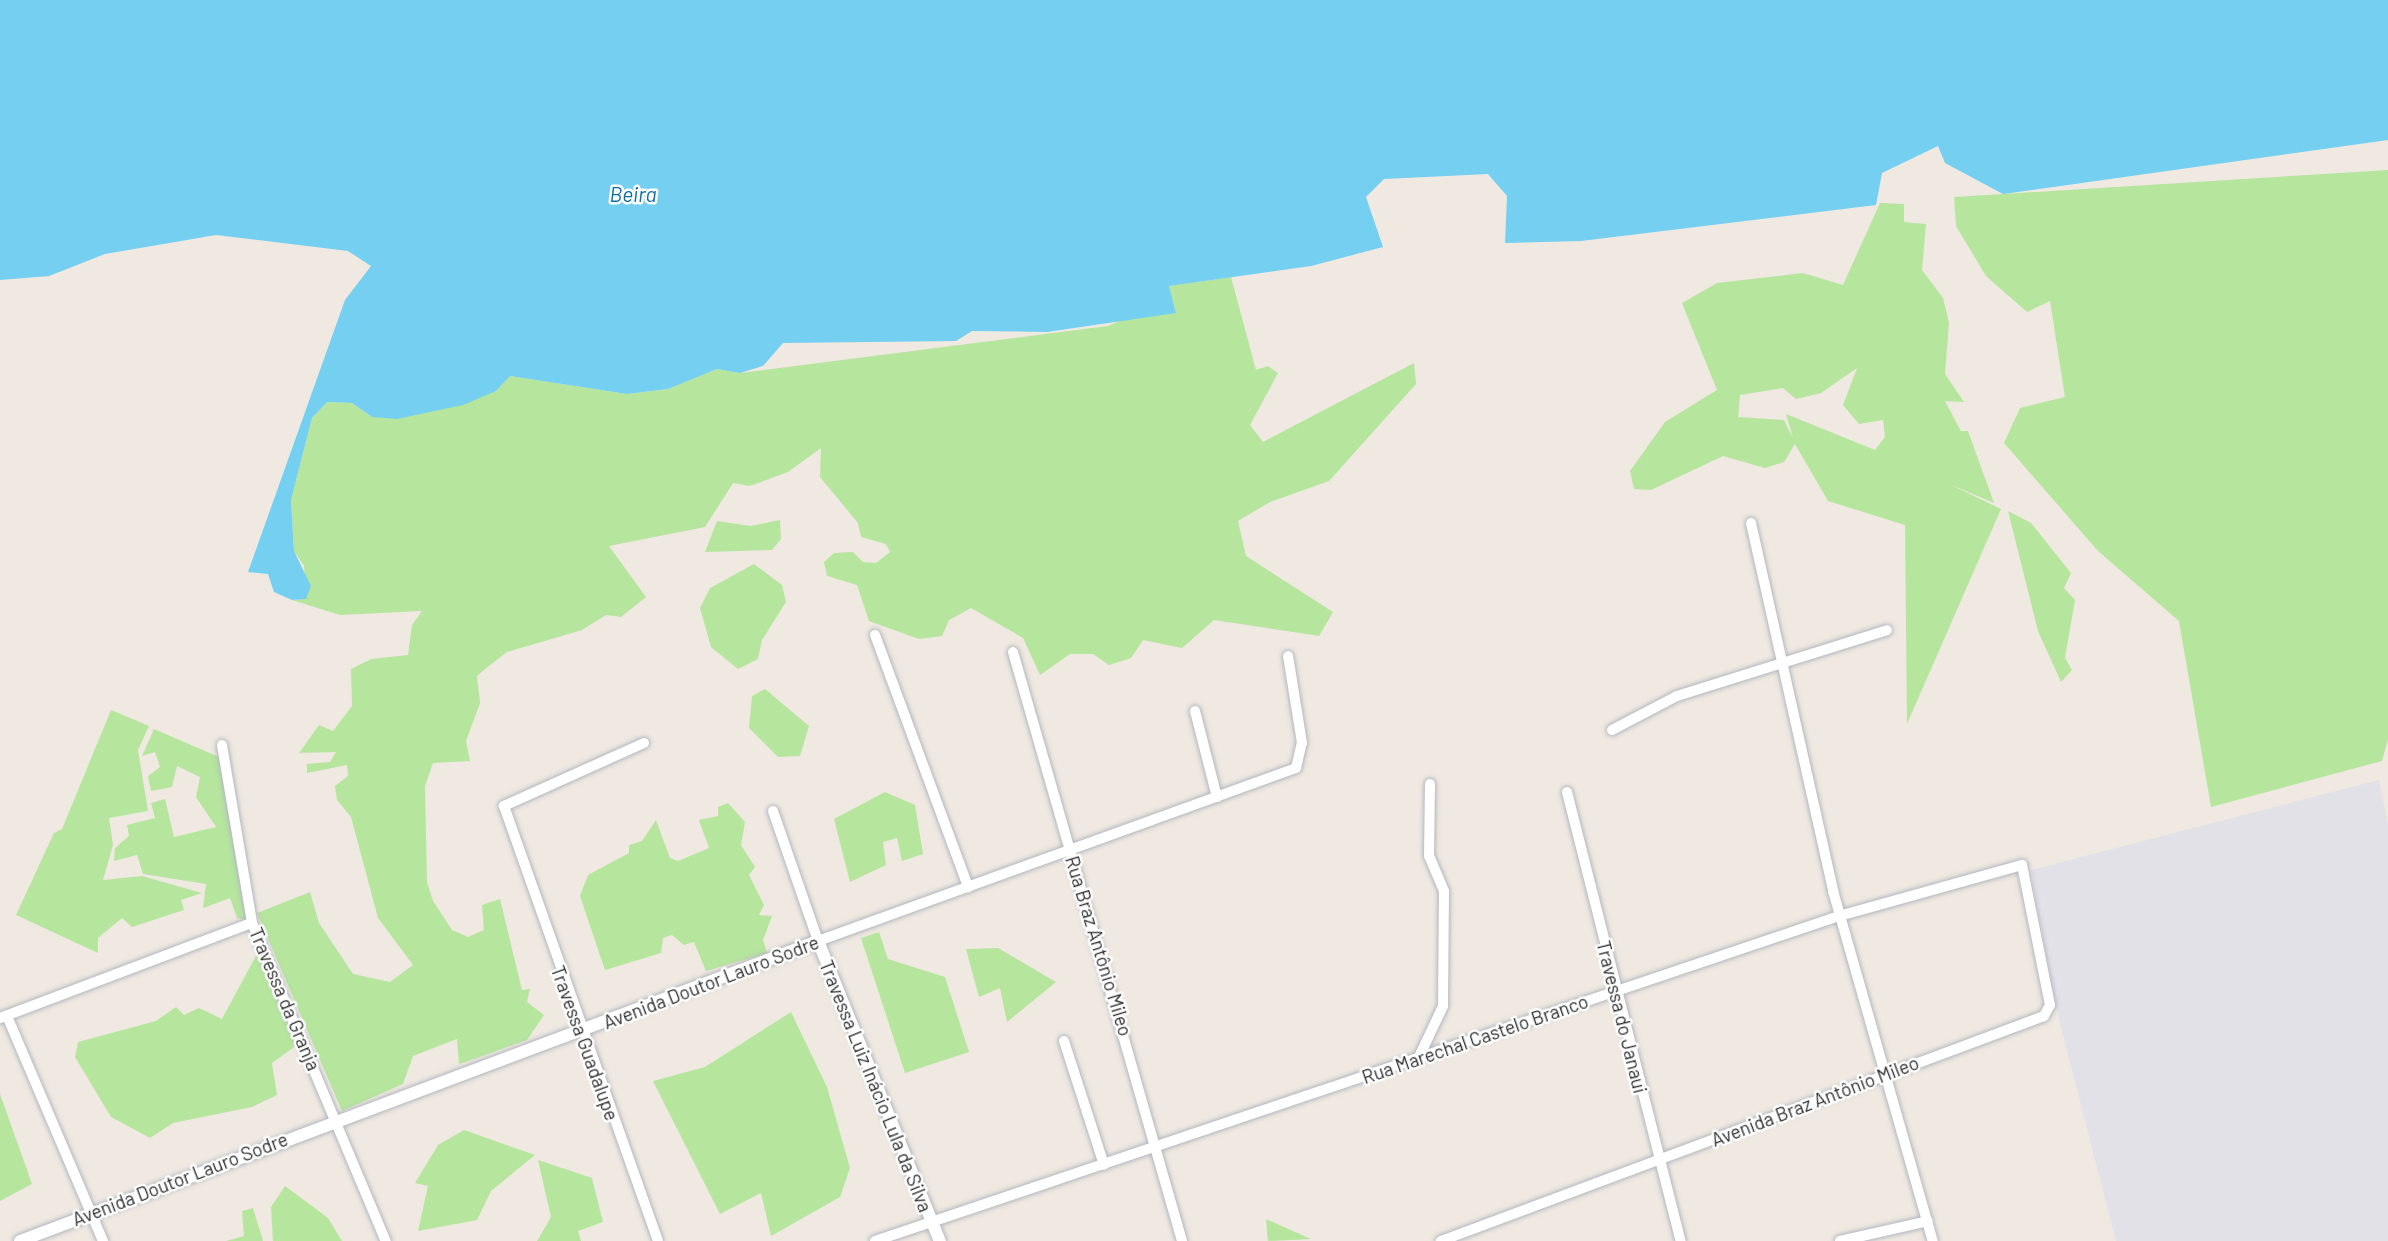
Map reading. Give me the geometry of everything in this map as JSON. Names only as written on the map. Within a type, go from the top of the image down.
[{"type":"street","points":[[1751,523],[1839,916],[1933,1241]]},
{"type":"street","points":[[1612,730],[1707,687],[1886,630]]},
{"type":"street","points":[[875,635],[968,887]]},
{"type":"street","name":"Rua Braz Antônio Mileo","points":[[1013,652],[1159,1147],[1182,1241]]},
{"type":"street","name":"Avenida Doutor Lauro Sodre","points":[[20,1241],[90,1212],[580,1033],[818,941],[1217,797],[1300,764],[1288,656]]},
{"type":"street","points":[[1195,710],[1217,797]]},
{"type":"street","name":"Travessa Guadalupe","points":[[644,743],[505,806],[515,843],[580,1033],[658,1241]]},
{"type":"street","name":"Travessa da Granja","points":[[222,745],[252,923],[386,1241]]},
{"type":"street","points":[[1418,1059],[1443,1006],[1444,891],[1429,856],[1430,784]]},
{"type":"street","name":"Travessa do Janaui","points":[[1567,792],[1613,992],[1681,1241]]},
{"type":"street","name":"Travessa Luiz Inácio Lula da Silva","points":[[773,811],[818,941],[930,1223],[940,1241]]},
{"type":"street","name":"Rua Marechal Castelo Branco","points":[[875,1241],[1839,916],[2022,865]]},
{"type":"street","name":"Avenida Braz Antônio Mileo","points":[[1441,1241],[2047,1014],[2022,865]]},
{"type":"street","points":[[103,1241],[4,1017],[252,923]]},
{"type":"street","points":[[1064,1041],[1104,1165]]},
{"type":"street","points":[[1840,1241],[1928,1221]]},
{"type":"shaded area","points":[[2379,780],[2388,824],[2388,1241],[2116,1241],[2055,1004],[2031,870]]},
{"type":"green space","points":[[2388,170],[2388,739],[2382,761],[2211,807],[2179,621],[2098,551],[2004,443],[2020,408],[2065,397],[2050,301],[2027,312],[1986,276],[1956,226],[1954,197]]},
{"type":"green space","points":[[1880,203],[1904,204],[1904,222],[1926,224],[1922,270],[1943,298],[1949,323],[1945,374],[1964,402],[1945,401],[1961,431],[1968,431],[1994,503],[1949,484],[2001,509],[1907,724],[1905,525],[1828,501],[1795,444],[1784,462],[1765,468],[1723,456],[1651,490],[1634,489],[1630,471],[1665,422],[1717,390],[1682,303],[1717,283],[1803,273],[1843,285]],"holes":[[[1857,368],[1843,405],[1859,424],[1883,420],[1885,437],[1875,450],[1786,414],[1793,438],[1784,420],[1738,417],[1740,395],[1783,388],[1796,399],[1821,393]]]},
{"type":"green space","points":[[1231,277],[1256,370],[1268,366],[1278,373],[1250,425],[1263,442],[1414,363],[1416,384],[1329,481],[1270,502],[1238,521],[1246,556],[1333,612],[1319,636],[1214,620],[1182,648],[1143,640],[1131,658],[1109,665],[1093,654],[1070,654],[1040,675],[1023,638],[971,608],[949,620],[942,636],[919,639],[869,621],[857,585],[827,576],[824,562],[834,553],[853,552],[863,562],[876,563],[890,552],[886,544],[861,537],[858,523],[820,477],[821,448],[788,472],[750,486],[733,483],[705,527],[609,546],[646,597],[621,617],[606,615],[582,630],[507,652],[485,669],[477,676],[480,703],[466,741],[470,761],[433,763],[425,786],[427,882],[433,901],[452,930],[468,937],[484,930],[482,905],[500,899],[522,990],[530,989],[527,1002],[544,1015],[527,1040],[459,1064],[457,1039],[413,1056],[403,1084],[342,1111],[257,913],[310,892],[319,923],[353,974],[390,982],[413,965],[378,918],[351,817],[337,800],[335,786],[348,776],[347,765],[307,773],[307,764],[330,762],[336,752],[299,753],[319,725],[333,731],[352,706],[351,669],[371,659],[408,655],[412,625],[422,611],[340,615],[292,600],[306,599],[304,566],[294,551],[291,500],[312,418],[327,402],[352,403],[372,417],[496,391],[510,376],[627,394],[668,389],[717,369],[740,373],[1108,326],[1133,315],[1176,313],[1169,286]]},
{"type":"green space","points":[[2008,511],[2031,523],[2071,573],[2064,588],[2075,600],[2065,658],[2072,670],[2061,682],[2038,631]]},
{"type":"green space","points":[[780,520],[781,539],[772,550],[705,552],[717,521],[751,526]]},
{"type":"green space","points":[[754,564],[782,585],[786,602],[762,640],[758,659],[738,669],[711,647],[700,608],[710,588]]},
{"type":"green space","points":[[765,689],[809,726],[800,756],[778,757],[749,728],[752,696]]},
{"type":"green space","points":[[111,710],[149,726],[138,750],[148,811],[109,818],[113,845],[103,880],[142,876],[202,893],[181,900],[184,910],[132,927],[122,918],[98,938],[98,953],[16,915],[54,833],[62,829]]},
{"type":"green space","points":[[154,729],[219,757],[247,920],[237,918],[230,898],[203,908],[206,884],[143,874],[137,855],[114,861],[115,848],[129,836],[127,825],[155,818],[151,803],[165,799],[174,837],[216,827],[196,797],[200,777],[177,766],[172,787],[151,791],[148,776],[160,767],[155,752],[142,756]]},
{"type":"green space","points":[[885,792],[915,805],[923,854],[902,861],[897,838],[883,842],[886,865],[850,882],[834,819]]},
{"type":"green space","points":[[728,803],[745,822],[741,845],[755,867],[749,875],[764,905],[759,915],[772,916],[763,940],[767,953],[706,971],[694,942],[684,945],[672,935],[663,938],[661,953],[605,970],[580,896],[588,875],[629,853],[629,845],[642,841],[656,820],[670,858],[678,861],[709,848],[699,820],[718,816],[718,807]]},
{"type":"green space","points":[[879,932],[888,959],[945,977],[969,1052],[905,1073],[861,938]]},
{"type":"green space","points":[[998,948],[1056,982],[1007,1022],[1000,988],[979,997],[966,949]]},
{"type":"green space","points":[[258,952],[297,1045],[272,1063],[277,1095],[252,1107],[173,1123],[150,1138],[111,1117],[75,1057],[78,1042],[156,1021],[176,1007],[184,1015],[199,1008],[222,1019]]},
{"type":"green space","points":[[791,1012],[827,1087],[850,1168],[840,1197],[771,1236],[761,1193],[720,1214],[653,1081],[705,1067]]},
{"type":"green space","points":[[0,1094],[32,1184],[0,1201]]},
{"type":"green space","points":[[464,1130],[535,1155],[491,1191],[477,1220],[418,1231],[428,1186],[415,1183],[438,1145]]},
{"type":"green space","points":[[538,1160],[592,1178],[603,1222],[578,1231],[581,1241],[537,1241],[551,1217]]},
{"type":"green space","points":[[285,1186],[328,1218],[342,1241],[273,1241],[271,1207]]},
{"type":"green space","points":[[253,1208],[263,1241],[226,1241],[244,1236],[242,1211]]},
{"type":"green space","points":[[1266,1219],[1311,1239],[1268,1241]]},
{"type":"water","name":"Beira","points":[[0,0],[2388,0],[2388,140],[2003,194],[1945,163],[1938,146],[1882,173],[1876,205],[1581,241],[1505,243],[1507,196],[1488,174],[1384,179],[1366,197],[1383,247],[1311,266],[1169,286],[1176,313],[1047,332],[972,331],[956,341],[783,343],[763,366],[740,373],[717,369],[668,389],[627,394],[510,376],[496,391],[463,405],[397,419],[372,417],[352,403],[327,402],[312,418],[291,500],[294,551],[311,586],[306,599],[292,600],[274,592],[268,574],[248,572],[345,300],[371,266],[348,251],[216,235],[105,254],[49,276],[0,280]]}]
